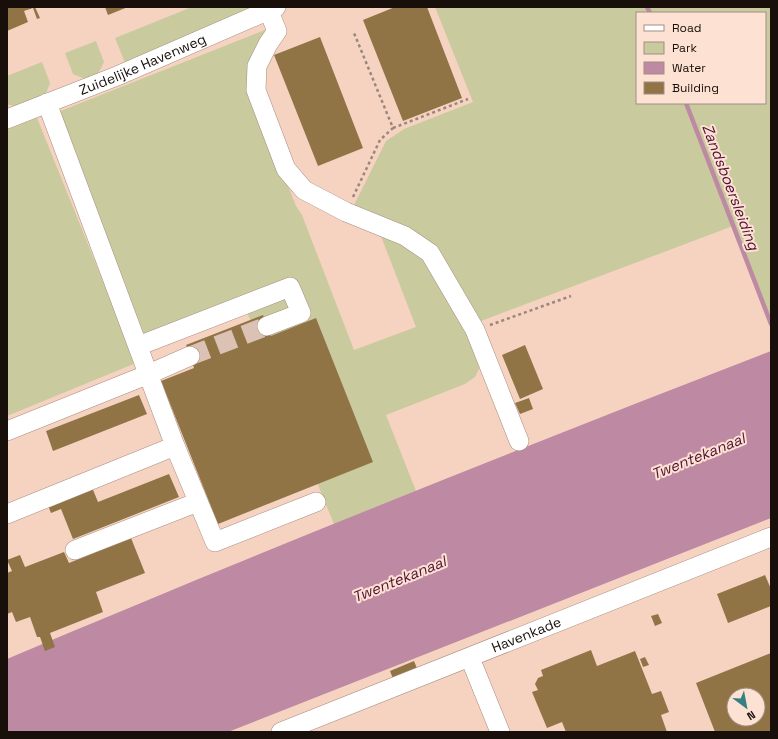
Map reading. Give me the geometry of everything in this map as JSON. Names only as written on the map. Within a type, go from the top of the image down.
[{"type":"street","name":"Zuidelijke Havenweg","points":[[7,119],[117,76],[271,8]]},
{"type":"street","points":[[271,8],[277,31],[268,44],[257,66],[256,90],[286,169],[304,190],[346,212],[405,236],[430,253],[475,330],[519,441]]},
{"type":"street","points":[[47,103],[175,446],[215,542],[316,502]]},
{"type":"street","points":[[138,346],[290,287],[301,313],[267,326]]},
{"type":"street","points":[[7,431],[190,356]]},
{"type":"street","points":[[7,514],[175,446]]},
{"type":"street","points":[[75,550],[198,502]]},
{"type":"street","name":"Havenkade","points":[[281,732],[771,537]]},
{"type":"street","points":[[470,658],[500,732]]},
{"type":"path","points":[[354,33],[393,128]]},
{"type":"path","points":[[346,212],[380,140],[393,128],[468,99]]},
{"type":"path","points":[[475,330],[571,296]]},
{"type":"shaded area","name":"Twentekanaal","points":[[7,7],[771,7],[771,732],[7,732]]},
{"type":"green space","points":[[192,7],[249,7],[243,18],[126,65],[115,38]]},
{"type":"green space","points":[[435,7],[771,7],[771,324],[733,226],[481,321],[446,262],[351,211],[386,141],[404,129],[473,102]]},
{"type":"green space","points":[[265,30],[248,72],[247,83],[296,206],[302,215],[354,350],[416,327],[379,231],[423,255],[465,327],[477,357],[479,369],[475,377],[465,384],[386,415],[416,491],[334,524],[242,300],[146,339],[58,112]]},
{"type":"green space","points":[[96,41],[104,62],[98,74],[85,79],[73,74],[65,53]]},
{"type":"green space","points":[[42,62],[50,83],[45,96],[17,107],[7,104],[7,76]]},
{"type":"green space","points":[[37,118],[136,363],[7,416],[7,130]]},
{"type":"water","points":[[771,351],[771,518],[228,732],[7,732],[7,659],[388,502]]},
{"type":"building","points":[[7,7],[35,7],[40,18],[37,19],[33,8],[24,11],[28,22],[7,31]]},
{"type":"building","points":[[105,7],[128,7],[108,15]]},
{"type":"building","points":[[395,7],[427,7],[462,98],[403,121],[363,20]]},
{"type":"building","points":[[320,37],[363,148],[318,166],[274,55]]},
{"type":"building","points":[[263,315],[271,336],[316,318],[373,462],[218,524],[161,381],[194,368],[186,345]]},
{"type":"building","points":[[525,345],[543,389],[520,399],[502,355]]},
{"type":"building","points":[[139,395],[147,414],[53,451],[46,431]]},
{"type":"building","points":[[529,398],[533,409],[520,414],[515,403]]},
{"type":"building","points":[[169,474],[179,497],[73,539],[61,509],[51,513],[47,503],[91,485],[98,502]]},
{"type":"building","points":[[131,538],[145,573],[96,592],[103,612],[50,633],[55,647],[45,651],[40,637],[37,637],[30,617],[16,622],[12,612],[7,614],[7,573],[12,571],[7,560],[20,555],[25,567],[64,552],[69,563]]},
{"type":"building","points":[[765,575],[771,589],[771,606],[728,623],[717,594]]},
{"type":"building","points":[[658,614],[662,623],[655,626],[651,616]]},
{"type":"building","points":[[591,650],[597,666],[635,651],[652,694],[661,691],[669,712],[661,715],[667,732],[566,732],[562,722],[547,728],[532,692],[538,690],[535,684],[538,678],[543,676],[541,670]]},
{"type":"building","points":[[771,653],[771,732],[715,732],[696,683]]},
{"type":"building","points":[[645,657],[649,665],[643,667],[640,659]]},
{"type":"building","points":[[414,661],[418,671],[394,681],[390,671]]},
{"type":"waterway","name":"Zandsboersleiding","points":[[647,7],[650,12]]},
{"type":"waterway","name":"Zandsboersleiding","points":[[686,104],[771,324]]},
{"type":"tunnel","points":[[190,356],[267,326]]}]
